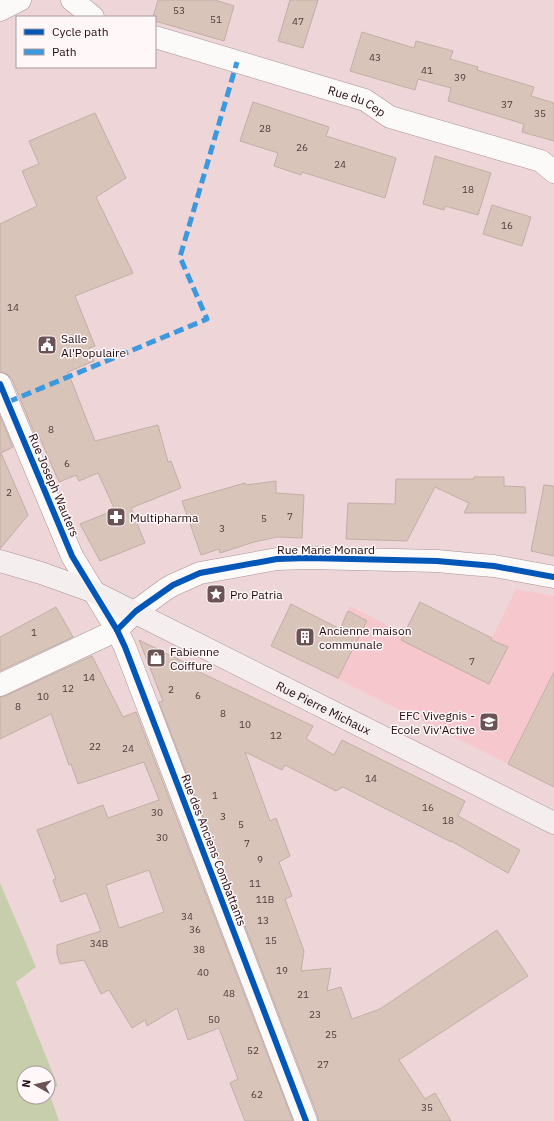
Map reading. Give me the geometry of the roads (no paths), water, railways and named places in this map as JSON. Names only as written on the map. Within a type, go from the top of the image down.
[{"type":"main road","name":"Rue Pierre Michaux","points":[[0,561],[41,573],[94,592],[554,823]]},
{"type":"street","points":[[0,10],[20,0]]},
{"type":"street","points":[[72,0],[92,16]]},
{"type":"street","name":"Rue du Cep","points":[[156,37],[365,100],[390,117],[540,161],[554,172]]},
{"type":"street","name":"Rue Joseph Wauters","points":[[0,384],[72,556],[94,592]]},
{"type":"street","name":"Rue Marie Monard","points":[[117,630],[136,612],[173,585],[200,573],[277,559],[308,558],[437,561],[494,566],[554,577]]},
{"type":"street","name":"Rue des Anciens Combattants","points":[[94,592],[117,630],[306,1121]]},
{"type":"street","points":[[0,685],[117,630]]},
{"type":"place","name":"Salle Al'Populaire","points":[[47,345]]},
{"type":"place","name":"Multipharma","points":[[116,517]]},
{"type":"place","name":"Pro Patria","points":[[216,594]]},
{"type":"place","name":"Ancienne maison communale","points":[[305,637]]},
{"type":"place","name":"Fabienne Coiffure","points":[[156,658]]},
{"type":"place","name":"EFC Vivegnis - Ecole Viv'Active","points":[[489,722]]}]
